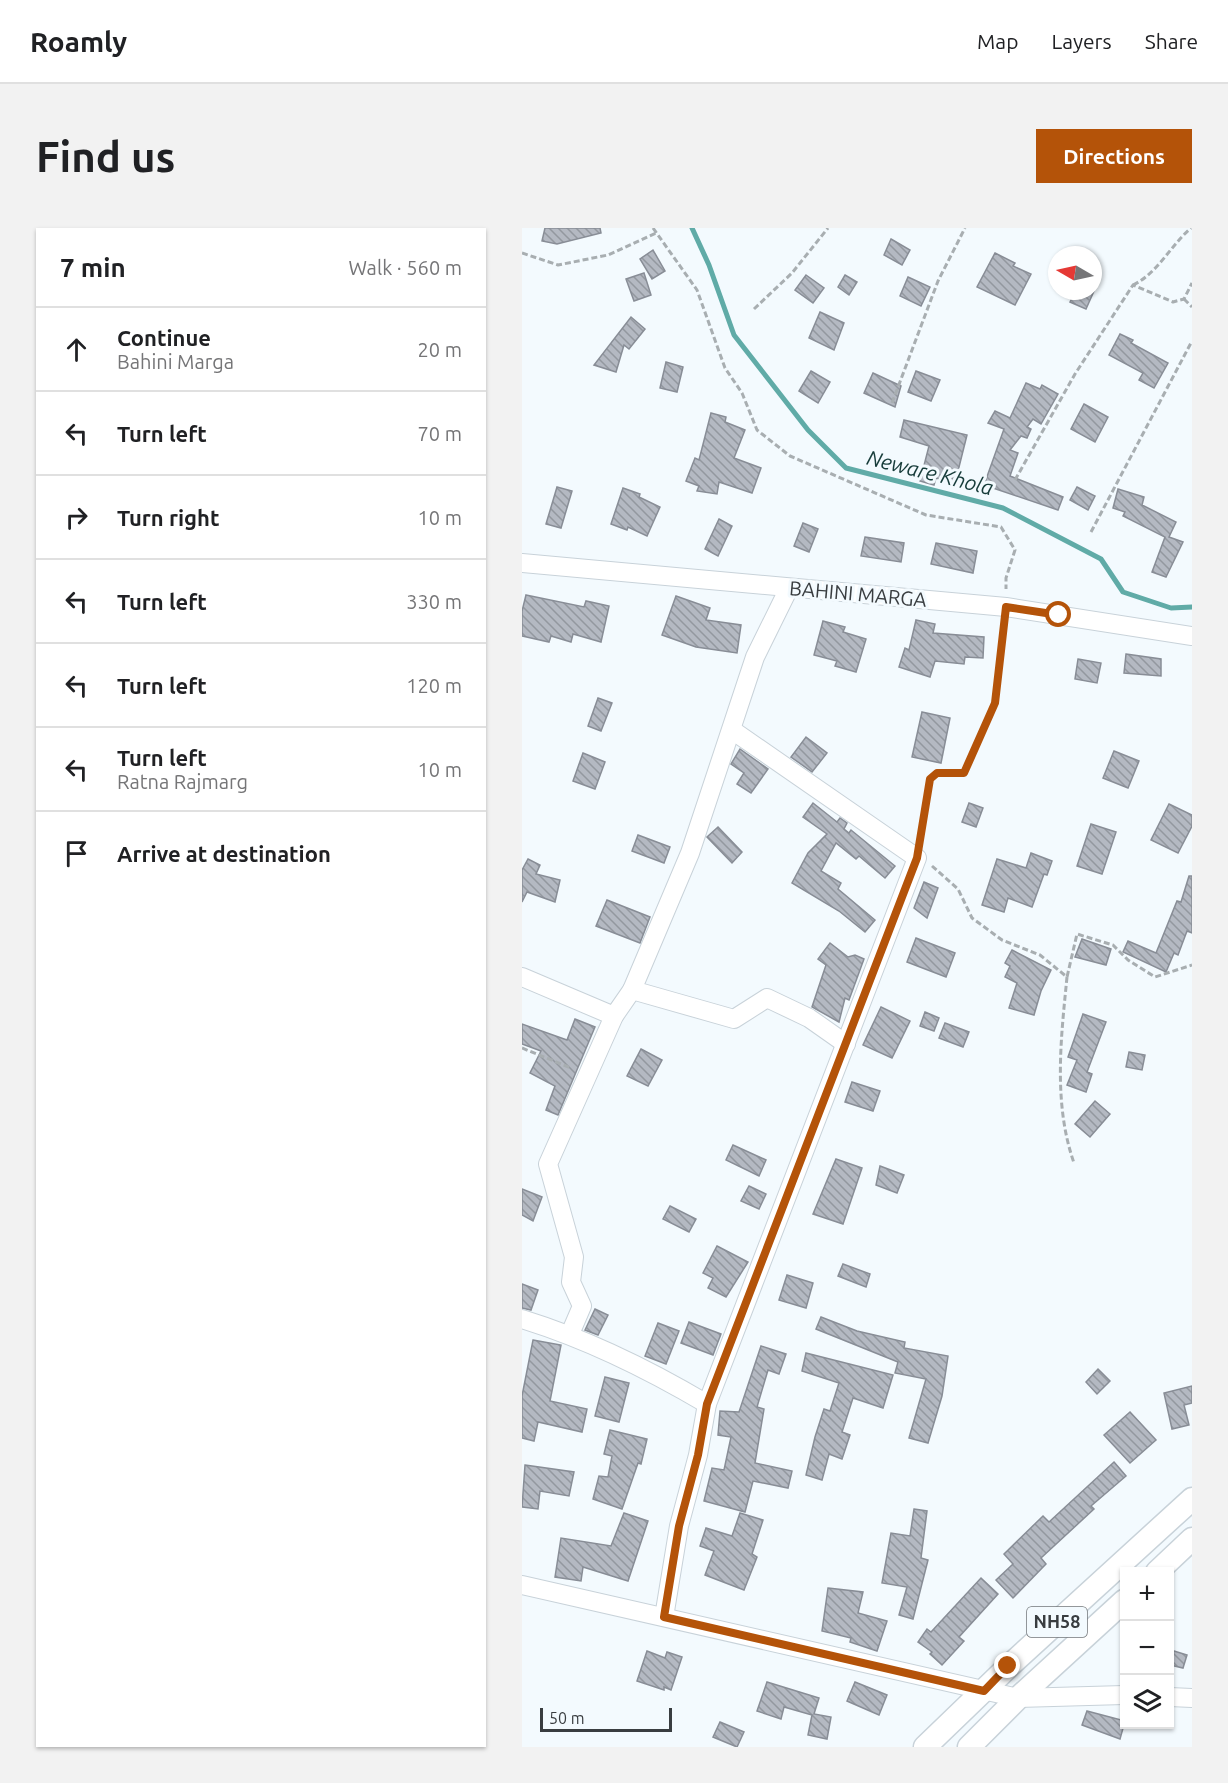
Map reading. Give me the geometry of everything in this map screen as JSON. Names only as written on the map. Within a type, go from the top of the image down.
[{"type":"main road","name":"NH58","points":[[925,1747],[1192,1499]]},
{"type":"main road","points":[[1162,1567],[1192,1539]]},
{"type":"main road","name":"NH58","points":[[969,1747],[1018,1698],[1120,1606]]},
{"type":"street","name":"BAHINI MARGA","points":[[522,563],[1006,607],[1192,636]]},
{"type":"street","points":[[570,1334],[582,1306],[572,1282],[574,1257],[548,1164],[614,1016],[632,990],[690,853],[754,657],[789,588]]},
{"type":"street","points":[[664,1617],[679,1526],[698,1455],[707,1404],[917,858],[732,730]]},
{"type":"street","points":[[522,977],[614,1016]]},
{"type":"street","points":[[632,990],[734,1019],[767,998],[809,1018],[846,1044]]},
{"type":"street","points":[[522,1319],[570,1334],[661,1377],[707,1404]]},
{"type":"street","points":[[522,1585],[1018,1698],[1120,1695]]},
{"type":"street","points":[[1174,1697],[1192,1698]]},
{"type":"path","points":[[654,228],[697,290],[725,368],[742,393],[758,430],[790,456],[927,515],[1001,527],[1015,550],[1006,578],[1006,607],[995,703],[964,773],[937,773],[930,779],[917,858],[939,870],[958,889],[972,918],[1002,940],[1040,955],[1066,976]]},
{"type":"path","points":[[754,309],[792,273],[828,228]]},
{"type":"path","points":[[892,404],[938,281],[965,228]]},
{"type":"path","points":[[1015,480],[1075,374],[1133,285],[1145,280],[1177,240],[1191,228]]},
{"type":"path","points":[[522,253],[558,265],[608,255],[657,233]]},
{"type":"path","points":[[1133,285],[1173,302],[1184,299],[1192,283]]},
{"type":"path","points":[[1184,299],[1192,307]]},
{"type":"path","points":[[1091,532],[1192,341]]},
{"type":"path","points":[[1074,1162],[1066,1138],[1060,1081],[1066,976],[1077,934],[1113,945],[1128,960],[1155,977],[1192,965]]},
{"type":"path","points":[[522,1048],[590,1074]]},
{"type":"building","points":[[545,228],[600,228],[601,233],[557,244],[542,241]]},
{"type":"building","points":[[891,239],[910,250],[902,265],[884,255]]},
{"type":"building","points":[[653,250],[665,271],[652,279],[640,259]]},
{"type":"building","points":[[995,253],[1015,263],[1013,266],[1031,274],[1015,305],[977,287]]},
{"type":"building","points":[[644,273],[651,295],[634,301],[626,279]]},
{"type":"building","points":[[806,275],[824,288],[813,303],[795,290]]},
{"type":"building","points":[[845,275],[857,282],[849,295],[838,287]]},
{"type":"building","points":[[908,277],[930,287],[921,306],[900,296]]},
{"type":"building","points":[[1071,300],[1090,300],[1086,309],[1070,302]]},
{"type":"building","points":[[820,312],[844,323],[834,350],[809,338]]},
{"type":"building","points":[[631,317],[645,329],[629,349],[624,345],[616,372],[594,365]]},
{"type":"building","points":[[1120,334],[1133,340],[1131,343],[1168,363],[1154,388],[1139,380],[1143,373],[1109,355]]},
{"type":"building","points":[[666,362],[683,367],[677,392],[660,388]]},
{"type":"building","points":[[811,371],[830,382],[818,403],[799,391]]},
{"type":"building","points":[[916,371],[940,380],[931,401],[908,392]]},
{"type":"building","points":[[873,373],[901,386],[895,407],[864,393]]},
{"type":"building","points":[[1026,383],[1040,389],[1042,385],[1058,394],[1041,424],[1033,419],[1027,427],[1031,429],[1027,438],[1021,436],[1010,450],[1018,453],[1010,476],[1063,497],[1058,510],[984,485],[1004,429],[988,423],[995,411],[1010,418]]},
{"type":"building","points":[[1084,404],[1108,417],[1095,442],[1071,429]]},
{"type":"building","points":[[711,413],[726,417],[725,422],[745,430],[734,458],[761,468],[752,493],[719,482],[717,494],[697,491],[699,486],[686,481],[695,458],[699,460]]},
{"type":"building","points":[[904,420],[967,435],[955,483],[936,478],[934,485],[920,481],[929,446],[900,437]]},
{"type":"building","points":[[557,487],[572,491],[561,528],[546,524]]},
{"type":"building","points":[[1077,487],[1095,496],[1088,510],[1070,500]]},
{"type":"building","points":[[623,488],[640,494],[639,497],[660,507],[647,536],[628,527],[627,530],[611,524]]},
{"type":"building","points":[[1118,489],[1144,497],[1142,505],[1176,522],[1169,537],[1183,542],[1166,577],[1152,572],[1165,537],[1123,516],[1125,512],[1113,508]]},
{"type":"building","points":[[719,519],[732,526],[718,556],[705,549]]},
{"type":"building","points":[[803,523],[818,529],[809,552],[794,546]]},
{"type":"building","points":[[865,537],[904,543],[901,562],[861,556]]},
{"type":"building","points":[[936,543],[977,551],[973,573],[931,564]]},
{"type":"building","points":[[526,595],[584,607],[586,601],[609,606],[601,642],[573,634],[571,642],[551,636],[549,642],[522,636],[522,611]]},
{"type":"building","points":[[676,596],[710,608],[706,620],[741,625],[737,653],[696,647],[662,635]]},
{"type":"building","points":[[916,620],[935,624],[933,633],[984,637],[983,658],[965,657],[964,664],[935,661],[930,677],[899,667],[905,648],[909,650]]},
{"type":"building","points":[[823,621],[845,627],[843,632],[866,639],[856,672],[835,666],[837,661],[814,655]]},
{"type":"building","points":[[1126,654],[1161,659],[1161,676],[1124,673]]},
{"type":"building","points":[[1078,659],[1101,663],[1097,683],[1075,679]]},
{"type":"building","points":[[598,698],[612,703],[601,731],[588,726]]},
{"type":"building","points":[[922,712],[950,718],[941,763],[912,757]]},
{"type":"building","points":[[806,737],[827,753],[812,772],[791,757]]},
{"type":"building","points":[[740,749],[768,769],[751,793],[737,784],[744,773],[731,764]]},
{"type":"building","points":[[1114,751],[1139,761],[1128,788],[1103,778]]},
{"type":"building","points":[[583,753],[605,762],[595,789],[573,781]]},
{"type":"building","points":[[813,803],[837,822],[840,818],[847,823],[844,829],[849,833],[851,830],[895,866],[885,878],[859,856],[856,859],[836,843],[821,871],[841,883],[838,889],[875,920],[865,932],[839,911],[792,883],[808,853],[827,834],[803,817]]},
{"type":"building","points":[[969,803],[983,808],[976,827],[962,822]]},
{"type":"building","points":[[1169,804],[1192,815],[1192,826],[1178,853],[1151,840]]},
{"type":"building","points":[[1091,824],[1116,832],[1102,874],[1077,866]]},
{"type":"building","points":[[718,827],[742,852],[732,863],[707,837]]},
{"type":"building","points":[[638,835],[670,847],[664,863],[632,851]]},
{"type":"building","points":[[1031,853],[1052,861],[1047,875],[1044,874],[1032,907],[1008,898],[1004,912],[982,905],[997,859],[1026,868]]},
{"type":"building","points":[[528,859],[540,865],[536,874],[560,880],[555,902],[527,892],[522,902],[522,870]]},
{"type":"building","points":[[1189,876],[1192,876],[1192,933],[1187,931],[1178,955],[1174,953],[1166,972],[1123,952],[1128,941],[1156,953],[1177,901],[1181,902]]},
{"type":"building","points":[[924,882],[938,888],[927,918],[914,908]]},
{"type":"building","points":[[607,900],[650,917],[640,943],[596,926]]},
{"type":"building","points":[[916,938],[955,953],[946,977],[907,962]]},
{"type":"building","points":[[1082,939],[1111,949],[1106,965],[1075,957]]},
{"type":"building","points":[[830,943],[848,957],[855,955],[864,959],[849,1000],[845,998],[839,1022],[812,1007],[826,965],[818,959]]},
{"type":"building","points":[[1012,950],[1051,970],[1041,991],[1034,1015],[1009,1008],[1017,983],[1005,977],[1010,966],[1005,963]]},
{"type":"building","points":[[881,1007],[910,1021],[892,1058],[863,1045]]},
{"type":"building","points":[[925,1012],[939,1018],[934,1031],[920,1026]]},
{"type":"building","points":[[1083,1014],[1106,1022],[1087,1072],[1092,1074],[1086,1092],[1067,1085],[1077,1060],[1068,1057]]},
{"type":"building","points":[[575,1019],[595,1027],[558,1115],[546,1110],[555,1086],[530,1073],[541,1051],[522,1044],[522,1024],[567,1040]]},
{"type":"building","points":[[945,1023],[969,1032],[963,1047],[939,1038]]},
{"type":"building","points":[[641,1049],[662,1060],[648,1086],[627,1076]]},
{"type":"building","points":[[1129,1052],[1145,1055],[1142,1070],[1126,1067]]},
{"type":"building","points":[[852,1082],[880,1091],[873,1111],[845,1102]]},
{"type":"building","points":[[1095,1101],[1110,1114],[1090,1137],[1075,1124]]},
{"type":"building","points":[[733,1145],[766,1160],[759,1176],[726,1160]]},
{"type":"building","points":[[836,1159],[862,1168],[843,1224],[813,1214]]},
{"type":"building","points":[[880,1166],[904,1175],[897,1193],[876,1185]]},
{"type":"building","points":[[749,1186],[766,1194],[759,1209],[741,1201]]},
{"type":"building","points":[[522,1189],[542,1197],[533,1221],[522,1215]]},
{"type":"building","points":[[670,1206],[696,1219],[689,1232],[663,1219]]},
{"type":"building","points":[[717,1246],[748,1262],[726,1297],[708,1288],[713,1278],[703,1273]]},
{"type":"building","points":[[843,1264],[870,1274],[866,1287],[838,1276]]},
{"type":"building","points":[[787,1275],[813,1283],[806,1308],[779,1300]]},
{"type":"building","points":[[522,1284],[538,1290],[531,1310],[522,1308]]},
{"type":"building","points":[[595,1309],[608,1315],[598,1335],[585,1330]]},
{"type":"building","points":[[821,1317],[857,1331],[905,1342],[904,1348],[948,1356],[942,1396],[928,1443],[909,1438],[926,1379],[895,1373],[898,1362],[816,1329]]},
{"type":"building","points":[[689,1322],[721,1334],[713,1355],[681,1343]]},
{"type":"building","points":[[658,1323],[679,1331],[666,1364],[645,1356]]},
{"type":"building","points":[[533,1340],[561,1345],[550,1401],[587,1409],[582,1432],[538,1422],[534,1441],[522,1438],[522,1396]]},
{"type":"building","points":[[761,1346],[786,1354],[779,1374],[768,1370],[757,1407],[764,1409],[755,1463],[792,1471],[788,1488],[753,1481],[745,1512],[704,1501],[712,1468],[724,1470],[731,1437],[718,1435],[720,1411],[739,1412]]},
{"type":"building","points":[[806,1353],[893,1375],[883,1408],[853,1398],[842,1432],[850,1435],[842,1459],[829,1454],[822,1480],[806,1475],[824,1409],[830,1411],[839,1383],[802,1371]]},
{"type":"building","points":[[1098,1369],[1110,1381],[1097,1394],[1086,1382]]},
{"type":"building","points":[[605,1377],[629,1383],[619,1422],[595,1416]]},
{"type":"building","points":[[1192,1386],[1192,1403],[1184,1405],[1189,1425],[1172,1429],[1164,1393]]},
{"type":"building","points":[[1130,1412],[1156,1440],[1130,1463],[1104,1435]]},
{"type":"building","points":[[610,1430],[647,1439],[641,1464],[638,1463],[622,1509],[593,1499],[599,1476],[608,1477],[612,1456],[604,1454]]},
{"type":"building","points":[[1114,1462],[1126,1476],[1091,1506],[1094,1509],[1041,1558],[1046,1564],[1013,1598],[996,1580],[1013,1564],[1004,1554],[1043,1516],[1049,1522]]},
{"type":"building","points":[[525,1465],[574,1472],[569,1496],[540,1491],[538,1509],[522,1507]]},
{"type":"building","points":[[914,1509],[927,1511],[921,1558],[928,1560],[913,1619],[899,1615],[907,1587],[882,1583],[891,1533],[910,1536]]},
{"type":"building","points":[[624,1513],[648,1521],[628,1581],[583,1567],[581,1581],[555,1577],[561,1538],[611,1546]]},
{"type":"building","points":[[740,1513],[763,1520],[752,1554],[757,1557],[744,1590],[705,1575],[714,1551],[700,1546],[706,1528],[732,1536]]},
{"type":"building","points":[[981,1578],[998,1594],[959,1637],[964,1641],[942,1665],[930,1654],[932,1652],[918,1642],[927,1629],[931,1632]]},
{"type":"building","points":[[828,1588],[863,1592],[858,1613],[887,1621],[877,1651],[850,1642],[851,1638],[822,1631]]},
{"type":"building","points":[[647,1651],[665,1658],[667,1652],[682,1657],[671,1690],[637,1681]]},
{"type":"building","points":[[1174,1651],[1187,1655],[1183,1668],[1174,1666]]},
{"type":"building","points":[[767,1682],[819,1698],[814,1714],[831,1717],[827,1739],[808,1735],[812,1715],[784,1707],[781,1719],[757,1711]]},
{"type":"building","points":[[855,1682],[887,1695],[879,1715],[847,1701]]},
{"type":"building","points":[[1087,1711],[1120,1720],[1120,1729],[1123,1729],[1120,1739],[1082,1725]]},
{"type":"building","points":[[720,1722],[744,1732],[737,1747],[713,1737]]},
{"type":"waterway","name":"Neware Khola","points":[[692,228],[709,265],[734,335],[808,430],[846,468],[1003,508],[1101,559],[1123,592],[1171,608],[1192,607]]},
{"type":"route","points":[[1008,1666],[984,1691],[664,1617],[679,1526],[698,1455],[707,1404],[917,858],[930,779],[937,773],[964,773],[995,703],[1006,607],[1059,615]]}]
